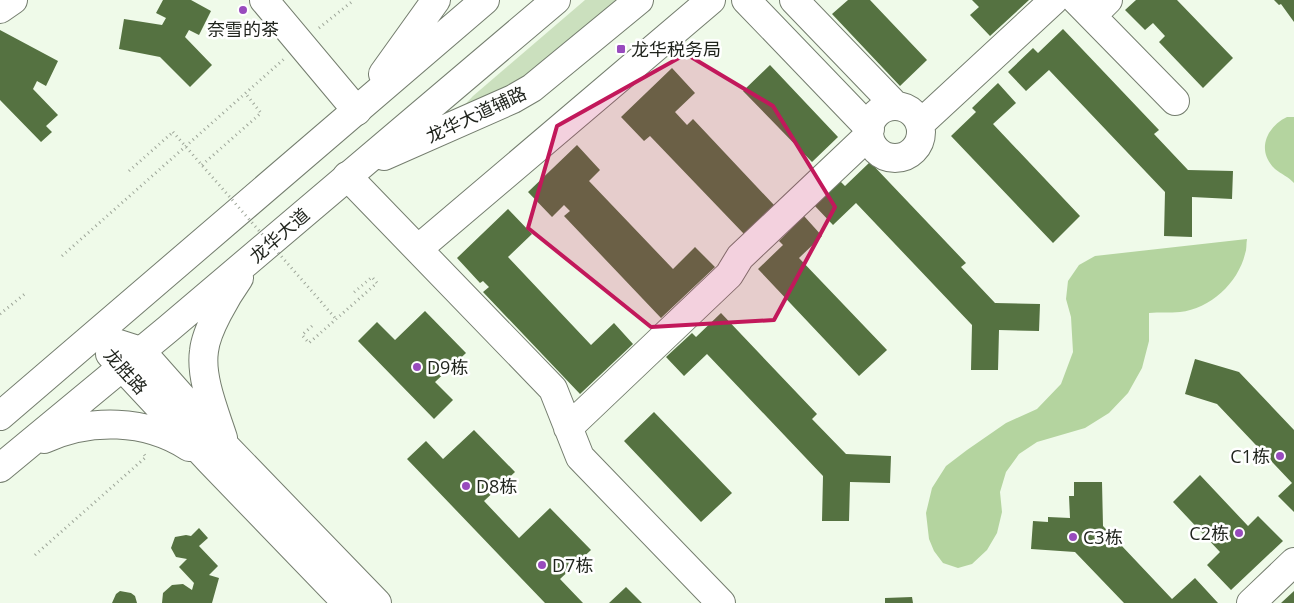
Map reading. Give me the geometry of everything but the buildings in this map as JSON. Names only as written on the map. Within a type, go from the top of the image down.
[{"type":"main road","points":[[0,9],[13,0]]},
{"type":"main road","points":[[264,0],[357,111]]},
{"type":"main road","points":[[357,111],[436,0]]},
{"type":"main road","points":[[0,416],[485,0]]},
{"type":"main road","name":"龙华大道","points":[[0,468],[256,255],[556,0]]},
{"type":"main road","name":"龙华大道辅路","points":[[348,175],[420,140],[513,99],[532,88],[639,0]]},
{"type":"main road","points":[[418,250],[711,0]]},
{"type":"main road","points":[[746,0],[870,132],[876,149],[882,154],[897,158],[912,152],[917,147],[920,139],[920,124],[911,112],[896,106],[794,0]]},
{"type":"main road","points":[[920,124],[1054,0]]},
{"type":"main road","points":[[1092,5],[1175,101]]},
{"type":"main road","points":[[568,428],[729,276],[740,257],[870,132],[873,120],[879,112],[896,106]]},
{"type":"main road","points":[[348,175],[553,389],[580,457],[721,603]]},
{"type":"main road","points":[[22,449],[59,432],[88,425],[137,426],[159,432],[181,442],[218,454],[204,366],[204,351],[208,337],[224,302],[256,255]]},
{"type":"main road","name":"龙胜路","points":[[94,336],[131,359],[218,454],[347,603]]},
{"type":"main road","name":"龙胜路","points":[[218,454],[377,603]]},
{"type":"main road","points":[[1251,603],[1294,562]]},
{"type":"path","points":[[318,29],[354,0]]},
{"type":"path","points":[[62,256],[246,94],[284,58]]},
{"type":"path","points":[[202,165],[261,113],[246,94]]},
{"type":"path","points":[[129,171],[173,132],[336,319]]},
{"type":"path","points":[[312,326],[302,335],[309,343],[377,283],[372,277],[352,294]]},
{"type":"path","points":[[0,314],[26,293]]},
{"type":"path","points":[[36,554],[146,457],[141,451]]},
{"type":"highlighted area","points":[[686,54],[773,106],[835,207],[774,320],[651,327],[528,228],[557,126]]},
{"type":"shaded area","points":[[585,0],[624,0],[538,74],[456,114],[473,96]]},
{"type":"shaded area","points":[[1287,117],[1294,117],[1294,183],[1275,169],[1269,162],[1265,147],[1269,133],[1280,121]]},
{"type":"shaded area","points":[[1247,239],[1246,252],[1236,275],[1221,293],[1212,300],[1191,310],[1149,313],[1149,341],[1142,368],[1128,393],[1109,413],[1085,428],[1037,442],[1019,454],[1006,472],[1000,492],[1002,512],[997,533],[987,550],[972,564],[958,568],[943,563],[934,551],[929,539],[926,513],[932,488],[946,466],[1006,423],[1037,409],[1061,384],[1073,352],[1071,317],[1066,299],[1068,281],[1079,265],[1095,256]]},
{"type":"place","name":"奈雪的茶","points":[[243,10]]},
{"type":"place","name":"龙华税务局","points":[[621,49]]},
{"type":"place","name":"D9栋","points":[[417,367]]},
{"type":"place","name":"C1栋","points":[[1280,456]]},
{"type":"place","name":"D8栋","points":[[466,486]]},
{"type":"place","name":"C2栋","points":[[1239,533]]},
{"type":"place","name":"C3栋","points":[[1073,537]]},
{"type":"place","name":"D7栋","points":[[542,565]]}]
